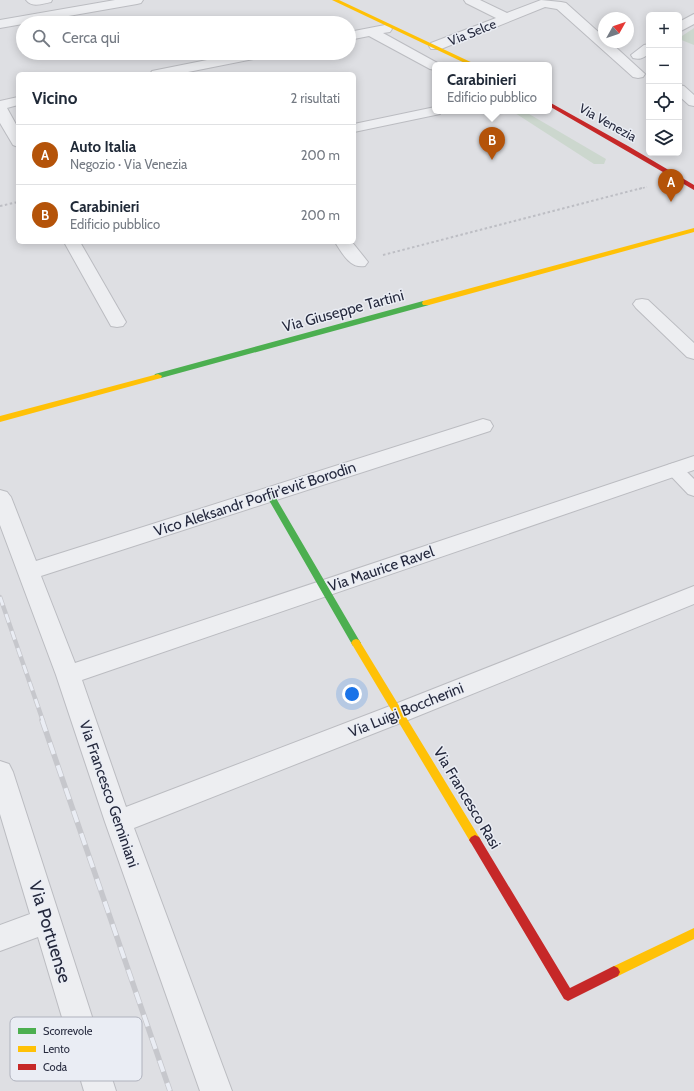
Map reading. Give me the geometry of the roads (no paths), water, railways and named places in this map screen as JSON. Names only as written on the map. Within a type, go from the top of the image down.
[{"type":"street","points":[[40,16],[109,2],[137,0]]},
{"type":"street","points":[[335,0],[468,62]]},
{"type":"street","name":"Via Selce","points":[[470,0],[507,18]]},
{"type":"street","points":[[571,0],[598,21]]},
{"type":"street","name":"Via Selce","points":[[436,46],[544,4],[561,6],[638,74]]},
{"type":"street","points":[[682,26],[694,18]]},
{"type":"street","points":[[0,24],[16,21]]},
{"type":"street","points":[[356,35],[394,27]]},
{"type":"street","points":[[371,32],[432,64]]},
{"type":"street","points":[[638,50],[646,60]]},
{"type":"street","points":[[166,72],[227,60]]},
{"type":"street","points":[[682,92],[694,102]]},
{"type":"street","points":[[0,105],[16,101]]},
{"type":"street","name":"Via Venezia","points":[[552,106],[626,147],[694,188]]},
{"type":"street","points":[[0,109],[16,138]]},
{"type":"street","points":[[356,128],[432,112]]},
{"type":"street","name":"Via Giuseppe Tartini","points":[[0,419],[694,230]]},
{"type":"street","points":[[73,244],[117,322]]},
{"type":"street","points":[[345,244],[359,262]]},
{"type":"street","points":[[642,304],[694,353]]},
{"type":"street","name":"Vico Aleksandr Porfir'evič Borodin","points":[[28,572],[483,426]]},
{"type":"street","name":"Via Maurice Ravel","points":[[68,675],[684,466]]},
{"type":"street","name":"Via Francesco Rasi","points":[[270,495],[324,589],[568,995],[694,933]]},
{"type":"street","name":"Via Francesco Geminiani","points":[[0,497],[68,675],[118,822],[216,1091]]},
{"type":"street","name":"Via Luigi Boccherini","points":[[118,822],[399,713],[694,595]]},
{"type":"street","name":"Via Portuense","points":[[0,772],[76,1017]]},
{"type":"street","points":[[0,938],[46,921]]},
{"type":"street","name":"Via Portuense","points":[[97,1081],[100,1091]]},
{"type":"lane","points":[[31,0],[33,2],[47,0]]},
{"type":"lane","points":[[684,466],[694,490]]},
{"type":"railway","points":[[0,597],[43,721]]},
{"type":"railway","points":[[42,720],[170,1091]]},
{"type":"place","name":"Carabinieri","points":[[492,160]]},
{"type":"place","name":"Auto Italia","points":[[671,202]]}]
